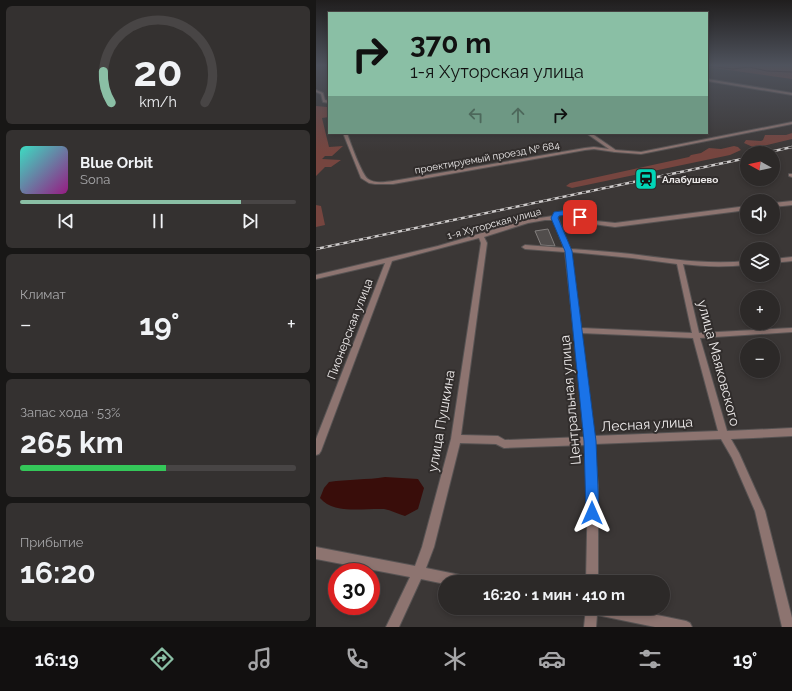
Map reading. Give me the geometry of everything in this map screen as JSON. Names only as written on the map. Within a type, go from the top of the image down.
[{"type":"street","points":[[322,94],[324,102],[328,103]]},
{"type":"street","name":"проектируемый проезд № 684","points":[[346,134],[363,177],[365,180],[375,183],[397,182],[585,149],[600,148],[641,153],[792,123]]},
{"type":"street","points":[[590,134],[615,151]]},
{"type":"street","points":[[585,149],[596,146],[602,142]]},
{"type":"street","points":[[780,204],[792,203]]},
{"type":"street","name":"1-я Хуторская улица","points":[[316,278],[481,237],[522,223],[544,218],[554,218],[556,214],[568,212],[595,223],[615,225],[740,209]]},
{"type":"street","name":"Центральная улица","points":[[554,218],[568,251],[590,441],[592,486],[592,575]]},
{"type":"street","name":"улица Пушкина","points":[[392,627],[418,573],[428,547],[456,439],[484,243],[481,237]]},
{"type":"street","points":[[525,247],[628,256],[680,263],[728,266],[740,265]]},
{"type":"street","points":[[780,260],[792,258]]},
{"type":"street","name":"Пионерская улица","points":[[316,451],[388,260]]},
{"type":"street","name":"улица Маяковского","points":[[680,263],[696,336],[723,434],[736,456],[760,511],[788,627]]},
{"type":"street","points":[[578,330],[696,336],[792,330]]},
{"type":"street","name":"Лесная улица","points":[[456,439],[498,440],[504,444],[792,432]]},
{"type":"street","points":[[316,553],[438,577]]},
{"type":"street","points":[[590,627],[591,615]]},
{"type":"street","points":[[627,615],[686,627]]},
{"type":"shaded area","points":[[316,106],[327,107],[328,117],[322,118],[329,147],[343,146],[332,156],[325,156],[322,159],[341,160],[331,167],[325,167],[316,176]]},
{"type":"shaded area","points":[[792,133],[792,139],[763,146],[751,146],[744,143],[746,140],[761,141],[765,135],[786,135]]},
{"type":"shaded area","points":[[734,146],[738,147],[740,150],[730,155],[572,188],[566,186],[570,183],[689,157],[691,155],[701,153],[709,148],[721,149]]},
{"type":"shaded area","points":[[316,205],[321,206],[325,225],[316,227]]},
{"type":"shaded area","points":[[385,477],[418,479],[424,488],[418,509],[405,516],[384,509],[341,509],[333,507],[320,498],[324,488],[329,482]]},
{"type":"building","points":[[548,229],[555,246],[541,245],[535,231]]},
{"type":"railway","points":[[780,150],[792,147]]},
{"type":"railway","points":[[316,249],[740,159]]},
{"type":"place","name":"Алабушево","points":[[646,179]]},
{"type":"route","points":[[580,217],[568,212],[556,214],[554,218],[568,251],[590,441],[592,513]]}]
